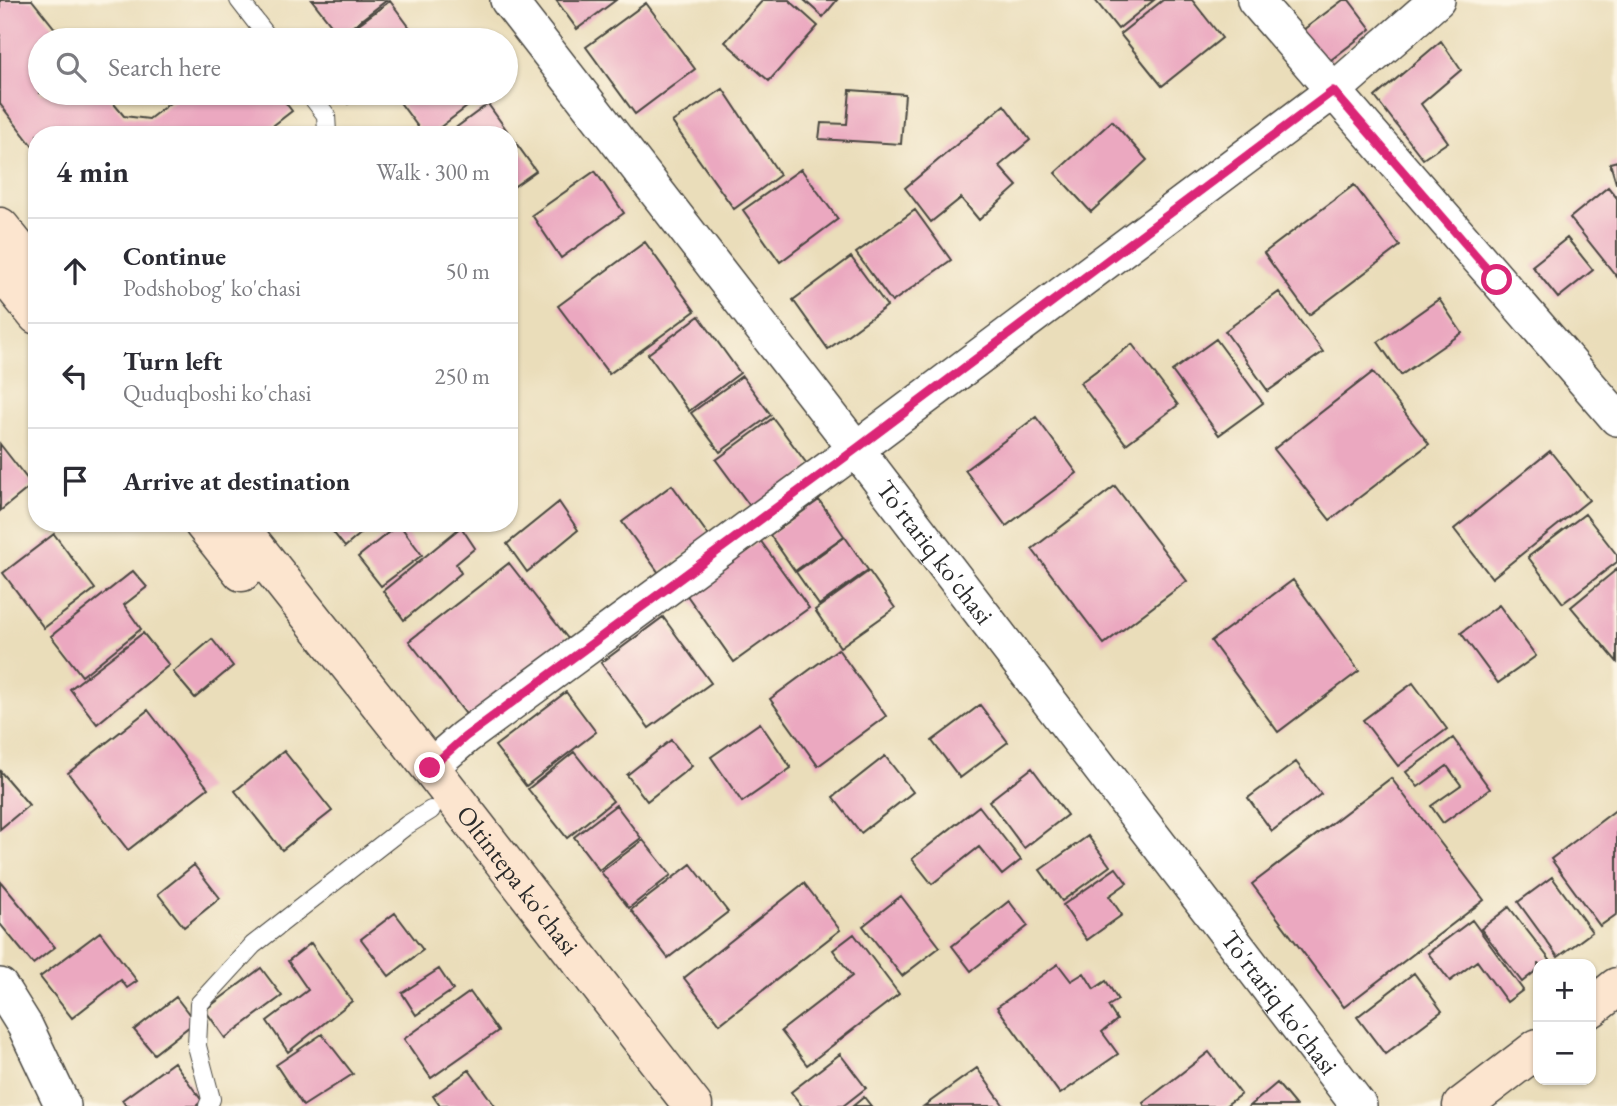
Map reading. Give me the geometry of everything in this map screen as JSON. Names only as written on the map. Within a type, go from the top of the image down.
[{"type":"main road","points":[[0,227],[28,262]]},
{"type":"main road","points":[[0,269],[28,304]]},
{"type":"main road","name":"Oltintepa ko'chasi","points":[[211,532],[692,1106]]},
{"type":"main road","name":"Oltintepa ko'chasi","points":[[242,532],[424,787],[659,1106]]},
{"type":"main road","points":[[1596,1003],[1617,988]]},
{"type":"main road","points":[[1462,1106],[1533,1052]]},
{"type":"street","name":"To'rtariq ko'chasi","points":[[508,0],[1359,1106]]},
{"type":"street","points":[[1255,0],[1617,418]]},
{"type":"street","points":[[424,787],[465,737],[856,449],[1333,91],[1437,0]]},
{"type":"street","points":[[0,986],[25,1026],[63,1106]]},
{"type":"lane","points":[[239,0],[261,28]]},
{"type":"lane","points":[[318,105],[326,116],[327,126]]},
{"type":"lane","points":[[208,1106],[211,1099],[197,1046],[199,1004],[253,945],[407,825],[424,787]]},
{"type":"building","points":[[0,0],[32,0],[54,28],[28,28],[28,105],[115,105],[124,116],[149,119],[167,105],[287,105],[292,111],[273,126],[28,126],[28,140],[0,104]]},
{"type":"building","points":[[312,0],[387,0],[350,28],[334,28]]},
{"type":"building","points":[[556,0],[616,0],[577,29]]},
{"type":"building","points":[[763,0],[789,0],[818,26],[769,81],[725,42]]},
{"type":"building","points":[[804,0],[837,0],[823,17]]},
{"type":"building","points":[[1095,0],[1154,0],[1118,29]]},
{"type":"building","points":[[1163,0],[1192,0],[1222,38],[1162,86],[1120,34]]},
{"type":"building","points":[[1343,0],[1349,0],[1371,29],[1323,66],[1299,33]]},
{"type":"building","points":[[390,1],[410,28],[353,28]]},
{"type":"building","points":[[646,3],[695,69],[635,114],[586,47]]},
{"type":"building","points":[[1441,41],[1461,70],[1421,104],[1448,142],[1423,159],[1375,97]]},
{"type":"building","points":[[723,89],[780,175],[734,209],[672,122]]},
{"type":"building","points":[[850,90],[905,94],[901,144],[819,139],[821,123],[847,124]]},
{"type":"building","points":[[402,105],[468,106],[442,126],[417,126]]},
{"type":"building","points":[[489,105],[504,126],[458,126]]},
{"type":"building","points":[[1004,105],[1030,140],[999,166],[1017,186],[979,220],[961,198],[931,222],[905,188]]},
{"type":"building","points":[[1112,121],[1147,160],[1091,212],[1055,173]]},
{"type":"building","points":[[518,146],[536,171],[518,184]]},
{"type":"building","points":[[1617,161],[1617,183],[1616,183],[1610,163]]},
{"type":"building","points":[[801,169],[838,219],[780,262],[743,210]]},
{"type":"building","points":[[595,171],[624,213],[561,258],[532,215]]},
{"type":"building","points":[[1354,185],[1400,246],[1309,315],[1264,253]]},
{"type":"building","points":[[1608,187],[1617,198],[1617,277],[1570,218]]},
{"type":"building","points":[[915,210],[951,260],[892,302],[856,253]]},
{"type":"building","points":[[1567,238],[1593,270],[1558,298],[1532,266]]},
{"type":"building","points":[[645,242],[695,311],[609,374],[558,306]]},
{"type":"building","points":[[851,257],[887,306],[828,349],[793,300]]},
{"type":"building","points":[[1279,292],[1323,352],[1268,391],[1225,331]]},
{"type":"building","points":[[1439,299],[1462,333],[1401,375],[1378,342]]},
{"type":"building","points":[[699,316],[740,373],[689,411],[648,354]]},
{"type":"building","points":[[1216,339],[1263,403],[1219,435],[1172,371]]},
{"type":"building","points":[[1132,344],[1178,405],[1126,444],[1080,383]]},
{"type":"building","points":[[1373,372],[1429,444],[1330,520],[1274,449]]},
{"type":"building","points":[[742,376],[771,415],[720,452],[691,413]]},
{"type":"building","points":[[1036,417],[1077,473],[1006,526],[965,470]]},
{"type":"building","points":[[773,418],[810,468],[753,510],[716,460]]},
{"type":"building","points":[[0,444],[28,480],[28,488],[0,511]]},
{"type":"building","points":[[1550,451],[1589,500],[1492,578],[1454,529]]},
{"type":"building","points":[[672,485],[709,536],[659,573],[622,522]]},
{"type":"building","points":[[1115,486],[1187,581],[1104,644],[1032,549]]},
{"type":"building","points":[[819,500],[844,536],[795,571],[770,535]]},
{"type":"building","points":[[559,502],[578,530],[527,572],[507,544]]},
{"type":"building","points":[[1585,514],[1617,555],[1617,562],[1563,603],[1528,557]]},
{"type":"building","points":[[333,532],[362,532],[345,547]]},
{"type":"building","points":[[389,532],[405,532],[422,555],[381,586],[358,557]]},
{"type":"building","points":[[455,532],[464,532],[475,548],[456,564],[461,573],[404,620],[383,591]]},
{"type":"building","points":[[54,534],[95,589],[44,628],[3,573]]},
{"type":"building","points":[[845,537],[868,570],[819,605],[796,572]]},
{"type":"building","points":[[760,540],[809,608],[734,662],[686,594]]},
{"type":"building","points":[[509,563],[569,640],[469,718],[409,641]]},
{"type":"building","points":[[1617,569],[1617,662],[1571,607]]},
{"type":"building","points":[[133,571],[147,587],[124,605],[141,629],[82,676],[51,636]]},
{"type":"building","points":[[869,571],[895,608],[840,647],[815,610]]},
{"type":"building","points":[[1293,580],[1359,671],[1278,732],[1211,641]]},
{"type":"building","points":[[1499,605],[1536,656],[1498,683],[1461,633]]},
{"type":"building","points":[[663,617],[711,683],[649,728],[601,663]]},
{"type":"building","points":[[143,633],[169,665],[97,724],[70,689]]},
{"type":"building","points":[[212,639],[233,666],[195,698],[173,672]]},
{"type":"building","points":[[838,649],[886,716],[818,766],[770,699]]},
{"type":"building","points":[[1413,683],[1447,729],[1398,766],[1363,720]]},
{"type":"building","points":[[566,692],[596,732],[526,786],[495,746]]},
{"type":"building","points":[[980,705],[1008,742],[960,778],[932,741]]},
{"type":"building","points":[[148,710],[208,788],[128,850],[68,773]]},
{"type":"building","points":[[760,723],[791,768],[742,802],[711,757]]},
{"type":"building","points":[[1453,738],[1490,789],[1443,823],[1431,806],[1461,785],[1447,766],[1418,787],[1406,772]]},
{"type":"building","points":[[671,740],[692,766],[647,801],[627,775]]},
{"type":"building","points":[[284,751],[332,811],[282,850],[235,791]]},
{"type":"building","points":[[574,752],[613,801],[567,838],[528,789]]},
{"type":"building","points":[[885,756],[913,792],[861,833],[833,797]]},
{"type":"building","points":[[1296,762],[1321,794],[1272,831],[1248,798]]},
{"type":"building","points":[[1032,768],[1067,815],[1024,848],[989,801]]},
{"type":"building","points":[[0,771],[29,805],[0,829]]},
{"type":"building","points":[[1391,778],[1484,900],[1344,1007],[1252,884]]},
{"type":"building","points":[[616,805],[641,838],[599,870],[574,837]]},
{"type":"building","points":[[979,806],[1021,860],[1002,875],[979,847],[932,884],[912,859]]},
{"type":"building","points":[[1617,809],[1617,914],[1600,926],[1551,859]]},
{"type":"building","points":[[1088,836],[1110,866],[1062,901],[1040,870]]},
{"type":"building","points":[[643,840],[671,875],[629,908],[601,872]]},
{"type":"building","points":[[691,864],[728,912],[668,958],[631,910]]},
{"type":"building","points":[[194,865],[220,898],[184,927],[158,894]]},
{"type":"building","points":[[1116,868],[1127,883],[1109,896],[1122,915],[1087,940],[1063,905]]},
{"type":"building","points":[[1552,877],[1592,932],[1558,957],[1518,902]]},
{"type":"building","points":[[0,881],[55,947],[33,964],[0,924]]},
{"type":"building","points":[[804,883],[840,930],[720,1024],[684,978]]},
{"type":"building","points":[[901,896],[940,947],[902,976],[863,926]]},
{"type":"building","points":[[1009,901],[1028,926],[971,971],[952,946]]},
{"type":"building","points":[[1509,907],[1549,959],[1533,959],[1533,973],[1522,982],[1481,929]]},
{"type":"building","points":[[395,913],[423,950],[389,976],[361,939]]},
{"type":"building","points":[[1472,920],[1523,990],[1507,1002],[1477,961],[1450,981],[1428,953]]},
{"type":"building","points":[[100,932],[137,981],[127,988],[121,980],[72,1018],[40,977]]},
{"type":"building","points":[[854,934],[899,994],[807,1065],[781,1031],[852,976],[833,950]]},
{"type":"building","points":[[311,943],[352,1001],[288,1052],[267,1021],[308,990],[288,961]]},
{"type":"building","points":[[1058,964],[1071,981],[1084,973],[1094,989],[1106,981],[1118,1000],[1108,1006],[1117,1020],[1102,1032],[1118,1054],[1060,1094],[997,1007]]},
{"type":"building","points":[[261,968],[282,996],[225,1038],[205,1010]]},
{"type":"building","points":[[439,969],[453,990],[416,1015],[402,993]]},
{"type":"building","points":[[1414,973],[1442,1011],[1385,1054],[1357,1017]]},
{"type":"building","points":[[470,992],[498,1031],[431,1078],[404,1039]]},
{"type":"building","points":[[176,997],[195,1022],[154,1054],[134,1030]]},
{"type":"building","points":[[322,1034],[353,1074],[303,1106],[276,1065]]},
{"type":"building","points":[[1209,1052],[1241,1094],[1225,1106],[1145,1106],[1143,1103]]},
{"type":"building","points":[[840,1054],[866,1088],[843,1106],[802,1106],[791,1092]]},
{"type":"building","points":[[174,1062],[202,1101],[196,1106],[126,1106],[122,1100]]},
{"type":"building","points":[[977,1068],[1004,1106],[924,1106]]},
{"type":"building","points":[[469,1070],[495,1106],[440,1106],[433,1096]]},
{"type":"building","points":[[1277,1083],[1296,1106],[1250,1106]]},
{"type":"building","points":[[864,1097],[871,1106],[853,1106]]},
{"type":"route","points":[[430,768],[465,737],[856,449],[1333,91],[1497,280]]}]
